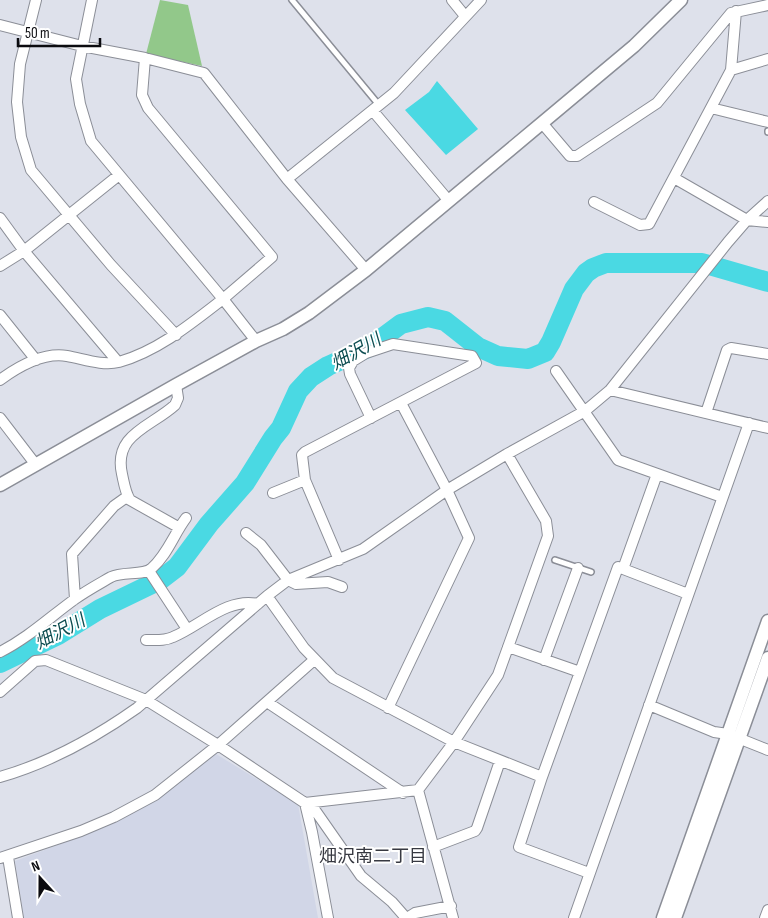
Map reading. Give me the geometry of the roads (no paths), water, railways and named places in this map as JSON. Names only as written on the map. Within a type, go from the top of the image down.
[{"type":"street","points":[[36,0],[20,64],[17,102],[21,137],[31,170],[111,265],[176,335]]},
{"type":"street","points":[[92,0],[76,78],[80,104],[91,142],[256,341]]},
{"type":"street","points":[[452,0],[465,16]]},
{"type":"street","points":[[287,179],[394,92],[481,0]]},
{"type":"street","points":[[0,485],[176,385],[256,341],[283,329],[309,313],[366,270],[634,46],[681,0]]},
{"type":"street","points":[[542,123],[570,156],[577,156],[657,103],[731,13],[768,5]]},
{"type":"street","points":[[594,202],[636,224],[645,226],[649,224],[731,70],[736,11]]},
{"type":"street","points":[[0,25],[82,46],[145,58],[204,73],[287,179],[366,270]]},
{"type":"street","points":[[0,380],[36,360],[54,355],[96,362],[118,362],[141,352],[176,335],[223,299],[272,257],[148,108],[142,95],[145,58]]},
{"type":"street","points":[[731,70],[768,59]]},
{"type":"street","points":[[376,108],[449,201]]},
{"type":"street","points":[[710,108],[768,122]]},
{"type":"street","points":[[0,266],[24,251],[119,175]]},
{"type":"street","points":[[674,178],[747,220],[768,222]]},
{"type":"street","points":[[0,777],[38,763],[83,742],[115,724],[288,580],[363,549],[447,490],[585,411],[610,390],[728,242],[747,220],[768,202]]},
{"type":"street","points":[[0,218],[24,251],[118,362]]},
{"type":"street","points":[[0,315],[36,360]]},
{"type":"street","points":[[339,560],[305,480],[302,455],[476,363],[472,356],[393,344],[366,353],[353,361],[349,368],[350,374],[371,418]]},
{"type":"street","points":[[706,413],[727,350],[731,348],[768,354]]},
{"type":"street","points":[[556,371],[618,460],[722,497]]},
{"type":"street","points":[[176,385],[178,398],[175,405],[125,442],[122,449],[120,467],[128,496],[136,505],[178,527]]},
{"type":"street","points":[[610,390],[768,428]]},
{"type":"street","points":[[388,708],[469,538],[447,490],[401,403]]},
{"type":"street","points":[[0,418],[36,465]]},
{"type":"street","points":[[574,918],[749,423]]},
{"type":"street","points":[[308,803],[418,790],[454,742],[498,675],[549,530],[546,521],[507,454]]},
{"type":"street","points":[[623,569],[657,474]]},
{"type":"street","points":[[273,492],[305,480]]},
{"type":"street","points":[[76,599],[72,554],[114,506],[128,496]]},
{"type":"street","points":[[0,652],[17,644],[76,599],[114,576],[148,571],[162,556],[178,527],[186,518]]},
{"type":"street","points":[[246,533],[261,545],[288,580],[296,584],[328,582],[342,587]]},
{"type":"street","points":[[589,873],[519,846],[542,777],[618,567],[688,594]]},
{"type":"street","points":[[544,660],[578,568]]},
{"type":"street","points":[[148,571],[188,629]]},
{"type":"street","points":[[267,596],[304,648],[333,678],[454,742],[542,777]]},
{"type":"street","points":[[146,640],[166,640],[204,619],[240,603],[250,602],[258,604]]},
{"type":"street","points":[[675,918],[734,736],[768,620]]},
{"type":"street","points":[[508,647],[580,672]]},
{"type":"street","points":[[663,918],[734,736],[768,658]]},
{"type":"street","points":[[0,692],[35,661],[46,660],[146,700],[308,803],[361,876],[392,902],[407,918],[415,913],[450,906]]},
{"type":"street","points":[[18,918],[4,858],[81,831],[114,817],[155,795],[218,745],[314,660]]},
{"type":"street","points":[[267,702],[403,793]]},
{"type":"street","points":[[649,705],[714,732],[734,736],[768,750]]},
{"type":"street","points":[[433,847],[475,831],[500,761]]},
{"type":"street","points":[[418,790],[453,918]]},
{"type":"street","points":[[308,803],[328,918]]},
{"type":"street","points":[[765,918],[768,910]]},
{"type":"lane","points":[[292,0],[376,108]]},
{"type":"lane","points":[[555,560],[591,572]]},
{"type":"water","points":[[437,81],[478,129],[446,155],[405,110],[429,92]]},
{"type":"waterway","name":"畑沢川","points":[[0,663],[58,635],[100,609],[160,580],[177,567],[209,524],[245,483],[281,428],[298,391],[311,377],[328,366],[370,347],[401,324],[428,317],[445,321],[478,347],[498,356],[528,359],[545,352],[574,289],[586,273],[606,263],[702,263],[768,282]]},
{"type":"district","name":"畑沢南二丁目","points":[[373,856]]}]
